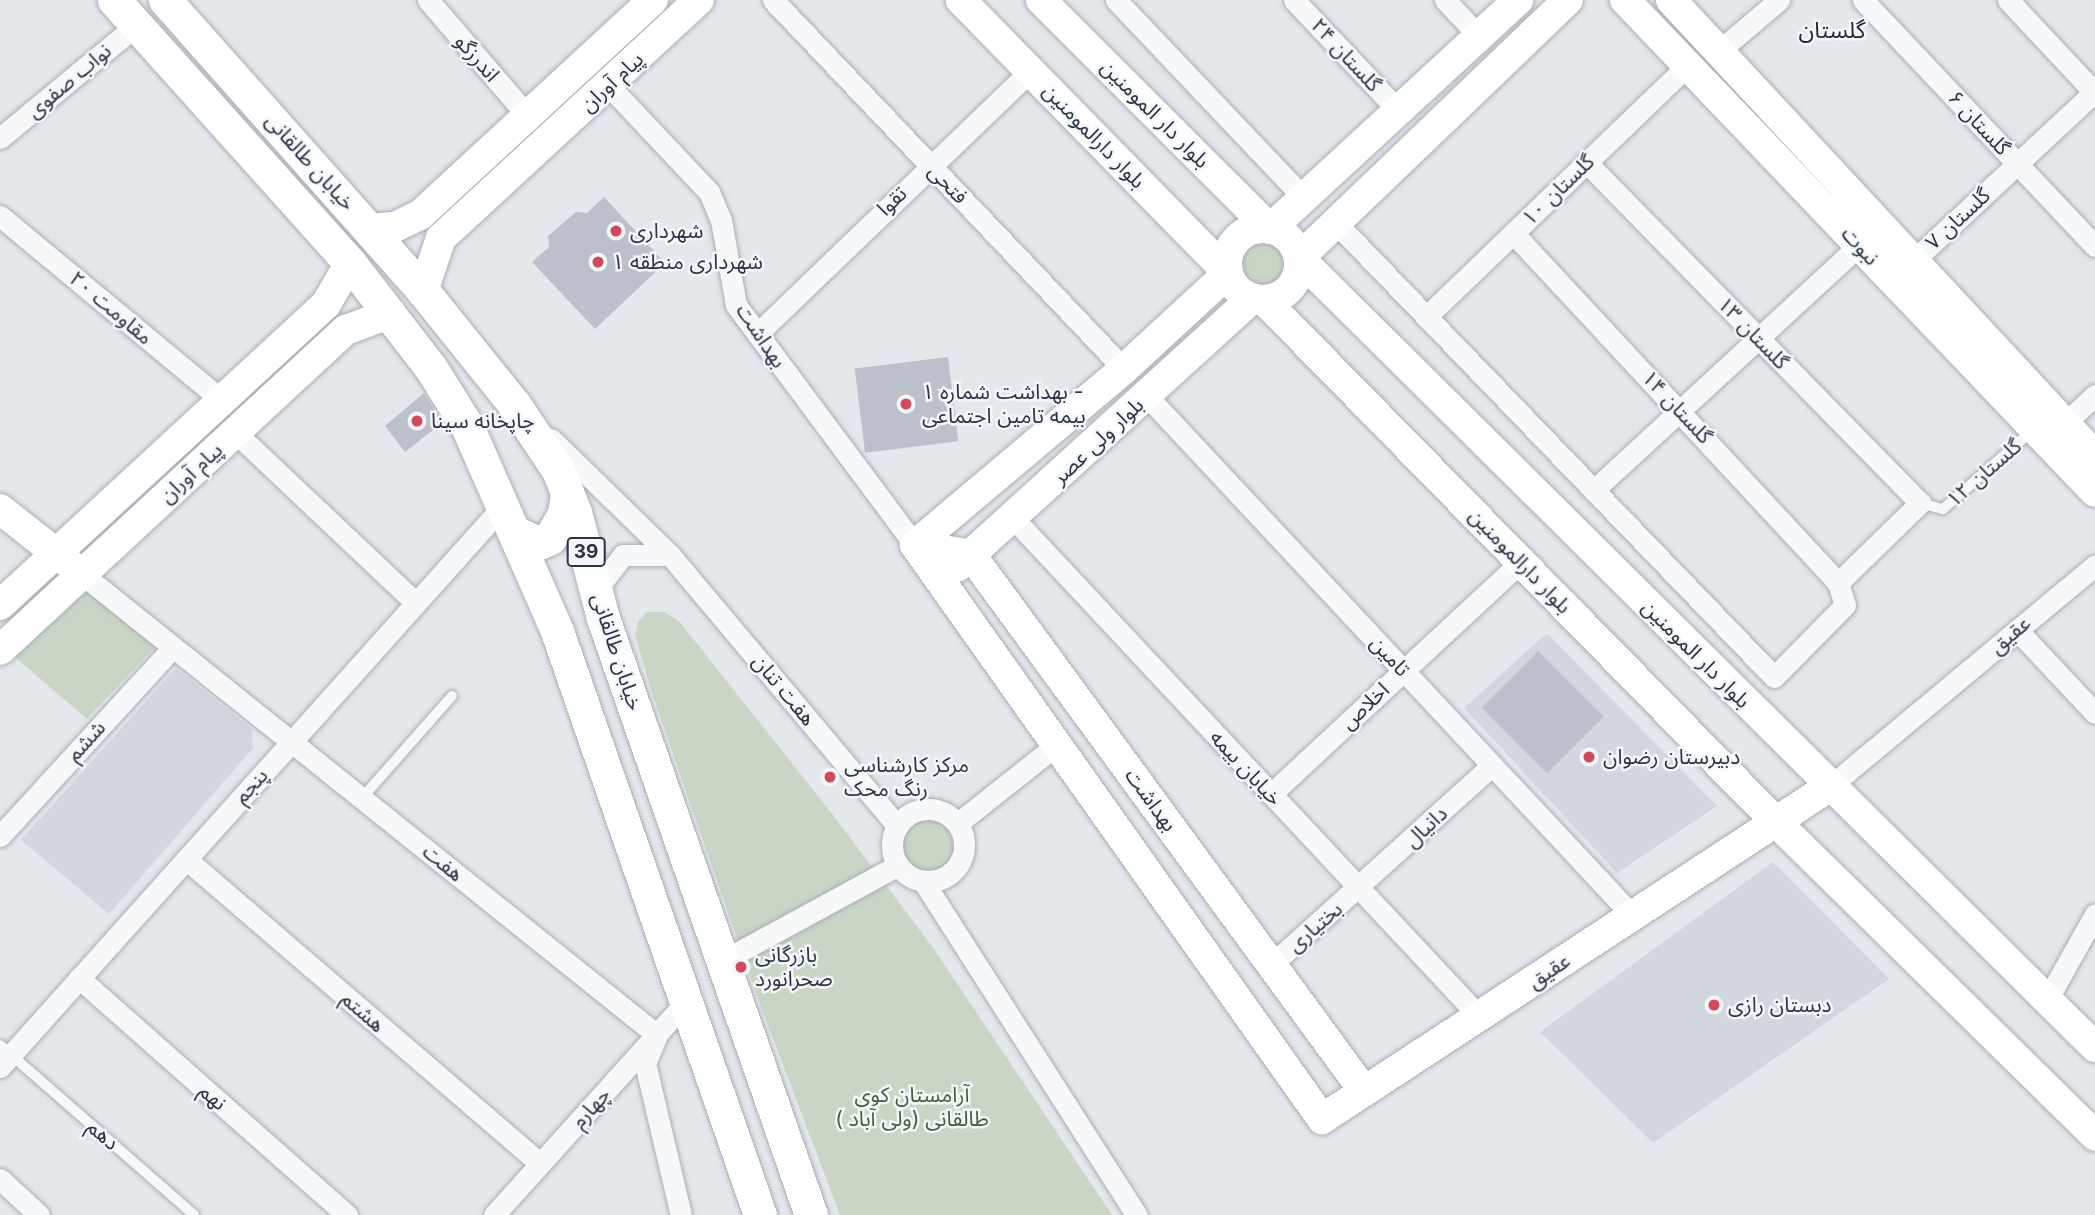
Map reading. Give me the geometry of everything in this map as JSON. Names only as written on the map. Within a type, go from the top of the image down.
[{"type":"main road","name":"خیابان طالقانی","points":[[165,0],[423,291],[543,444],[567,492],[599,604],[811,1215]]},
{"type":"main road","name":"خیابان طالقانی","points":[[123,8],[350,263],[391,313],[467,426],[557,631],[760,1215]]},
{"type":"main road","points":[[510,520],[540,543],[551,538],[564,514],[567,492]]},
{"type":"main road","points":[[557,631],[559,618],[569,608],[599,604]]},
{"type":"street","name":"اندرزگو","points":[[428,0],[527,115]]},
{"type":"street","name":"پیام آوران","points":[[370,229],[395,227],[419,215],[653,0]]},
{"type":"street","name":"پیام آوران","points":[[423,291],[441,237],[609,86],[699,0]]},
{"type":"street","name":"فتحی","points":[[773,0],[1124,369]]},
{"type":"street","name":"بلوار دارالمومنین","points":[[961,0],[1228,272]]},
{"type":"street","name":"بلوار دار المومنین","points":[[1041,0],[1270,229]]},
{"type":"street","points":[[1116,0],[1303,197]]},
{"type":"street","name":"گلستان ۲۴","points":[[1294,0],[1398,110]]},
{"type":"street","points":[[1445,0],[1479,36]]},
{"type":"street","points":[[1270,229],[1517,0]]},
{"type":"street","points":[[1299,258],[1337,225],[1568,0]]},
{"type":"street","name":"نبوت","points":[[1625,0],[1870,235],[1913,261],[2095,456]]},
{"type":"street","name":"نبوت","points":[[1671,0],[1720,51],[1870,235],[2034,429],[2095,492]]},
{"type":"street","points":[[1689,64],[1720,51],[1779,0]]},
{"type":"street","name":"گلستان ۶","points":[[1863,0],[2093,239]]},
{"type":"street","points":[[2008,0],[2095,91]]},
{"type":"street","name":"نواب صفوی","points":[[0,138],[123,8]]},
{"type":"street","name":"گلستان ۱۰","points":[[1426,317],[1689,64]]},
{"type":"street","name":"تقوا","points":[[757,334],[1030,71]]},
{"type":"street","name":"بهداشت","points":[[609,86],[717,205],[736,305],[941,580],[1055,746],[1322,1119]]},
{"type":"street","name":"گلستان ۷","points":[[1913,261],[2095,91]]},
{"type":"street","name":"گلستان ۱۳","points":[[1586,162],[1920,503]]},
{"type":"street","points":[[419,215],[428,234],[441,237]]},
{"type":"street","name":"مقاومت ۲۰","points":[[0,216],[222,400]]},
{"type":"street","points":[[1337,225],[1774,677],[1845,605],[1838,583]]},
{"type":"street","points":[[1258,228],[1270,229],[1289,239],[1299,258],[1299,270],[1287,291],[1258,299],[1233,284],[1228,272],[1227,260],[1237,239],[1258,228]]},
{"type":"street","name":"گلستان ۱۴","points":[[1513,233],[1681,410],[1838,583]]},
{"type":"street","points":[[1595,489],[1870,235]]},
{"type":"street","name":"بلوار دار المومنین","points":[[1299,258],[1829,787],[2095,1047]]},
{"type":"street","name":"پیام آوران","points":[[0,605],[326,304],[350,263]]},
{"type":"street","name":"بلوار ولی عصر","points":[[915,545],[1124,369],[1228,272]]},
{"type":"street","name":"بلوار دارالمومنین","points":[[1258,299],[1776,822]]},
{"type":"street","name":"بلوار ولی عصر","points":[[941,580],[1014,519],[1147,396],[1258,299]]},
{"type":"street","points":[[326,304],[340,312],[346,330]]},
{"type":"street","name":"پیام آوران","points":[[0,650],[346,330],[391,313]]},
{"type":"street","points":[[2065,423],[2095,395]]},
{"type":"street","name":"تامین","points":[[1147,396],[1633,916]]},
{"type":"street","name":"هفت تنان","points":[[514,404],[670,555],[897,826]]},
{"type":"street","points":[[235,432],[416,603]]},
{"type":"street","name":"گلستان ۱۲","points":[[1838,583],[1920,503]]},
{"type":"street","points":[[0,509],[82,574]]},
{"type":"street","name":"خیابان بیمه","points":[[1014,519],[1479,1016]]},
{"type":"street","name":"پنجم","points":[[4,1055],[79,978],[416,603],[510,520]]},
{"type":"street","points":[[915,545],[971,555]]},
{"type":"street","points":[[599,604],[623,555],[670,555]]},
{"type":"street","name":"بهداشت","points":[[971,555],[1364,1091]]},
{"type":"street","name":"اخلاص","points":[[1271,794],[1521,562]]},
{"type":"street","name":"عقیق","points":[[1322,1119],[1829,787],[2095,565]]},
{"type":"street","name":"هفت","points":[[82,574],[657,1035]]},
{"type":"street","points":[[2017,630],[2095,713]]},
{"type":"street","name":"ششم","points":[[0,836],[173,647]]},
{"type":"street","points":[[958,823],[1055,746]]},
{"type":"street","name":"دانیال","points":[[1359,889],[1492,765]]},
{"type":"street","points":[[923,881],[947,876],[963,858],[965,846],[958,823],[938,810],[926,808],[905,817],[897,826],[892,849],[898,865],[923,881],[1137,1215]]},
{"type":"street","points":[[1119,835],[1129,842],[1147,843],[1160,833],[1161,814]]},
{"type":"street","points":[[1776,822],[2095,1136]]},
{"type":"street","name":"هشتم","points":[[186,859],[540,1164]]},
{"type":"street","points":[[724,960],[898,865]]},
{"type":"street","name":"بختیاری","points":[[1271,965],[1359,889]]},
{"type":"street","points":[[2047,1000],[2095,914]]},
{"type":"street","name":"نهم","points":[[79,978],[347,1215]]},
{"type":"street","name":"چهارم","points":[[505,1211],[540,1164],[687,1001]]},
{"type":"street","points":[[657,1035],[645,1063],[681,1215]]},
{"type":"street","points":[[0,1180],[39,1215]]},
{"type":"lane","name":"گلستان ۱۲","points":[[1920,503],[1943,509],[2034,429]]},
{"type":"lane","points":[[362,798],[452,696]]},
{"type":"lane","name":"دهم","points":[[4,1055],[194,1215]]},
{"type":"shaded area","name":"دبیرستان رضوان","points":[[1547,633],[1717,806],[1617,873],[1464,708]]},
{"type":"shaded area","points":[[176,668],[252,729],[253,748],[109,914],[21,840]]},
{"type":"shaded area","name":"دبستان رازی","points":[[1773,862],[1889,979],[1653,1143],[1540,1032]]},
{"type":"green space","points":[[1257,236],[1269,236],[1279,240],[1287,248],[1291,264],[1287,280],[1279,288],[1269,292],[1257,292],[1247,288],[1239,280],[1235,270],[1235,258],[1239,248],[1247,240]]},
{"type":"green space","points":[[85,590],[155,647],[87,719],[15,657]]},
{"type":"green space","name":"آرامستان کوی طالقانی (ولی آباد )","points":[[647,612],[664,612],[679,621],[833,815],[934,949],[1112,1215],[840,1215],[761,1007],[652,693],[635,635],[638,622]]},
{"type":"green space","points":[[922,814],[934,814],[950,823],[957,833],[957,857],[950,867],[934,876],[922,876],[911,871],[902,862],[897,851],[897,839],[902,828],[911,819]]},
{"type":"building","name":"شهرداری منطقه ۱","points":[[604,197],[665,263],[595,329],[532,262],[549,247],[548,236],[576,212],[587,213]]},
{"type":"building","name":"بهداشت شماره ۱ - بیمه تامین اجتماعی","points":[[948,357],[958,441],[865,453],[855,368]]},
{"type":"building","name":"چاپخانه سینا","points":[[424,393],[442,423],[405,452],[385,426]]},
{"type":"building","points":[[1538,651],[1604,717],[1547,773],[1481,708]]},
{"type":"place","name":"شهرداری","points":[[616,231]]},
{"type":"place","name":"شهرداری منطقه ۱","points":[[598,262]]},
{"type":"place","name":"بهداشت شماره ۱ - بیمه تامین اجتماعی","points":[[906,404]]},
{"type":"place","name":"چاپخانه سینا","points":[[417,421]]},
{"type":"place","name":"دبیرستان رضوان","points":[[1589,757]]},
{"type":"place","name":"مرکز کارشناسی رنگ محک","points":[[830,777]]},
{"type":"place","name":"بازرگانی صحرانورد","points":[[741,967]]},
{"type":"place","name":"دبستان رازی","points":[[1714,1005]]},
{"type":"district","name":"گلستان","points":[[1832,30]]}]
